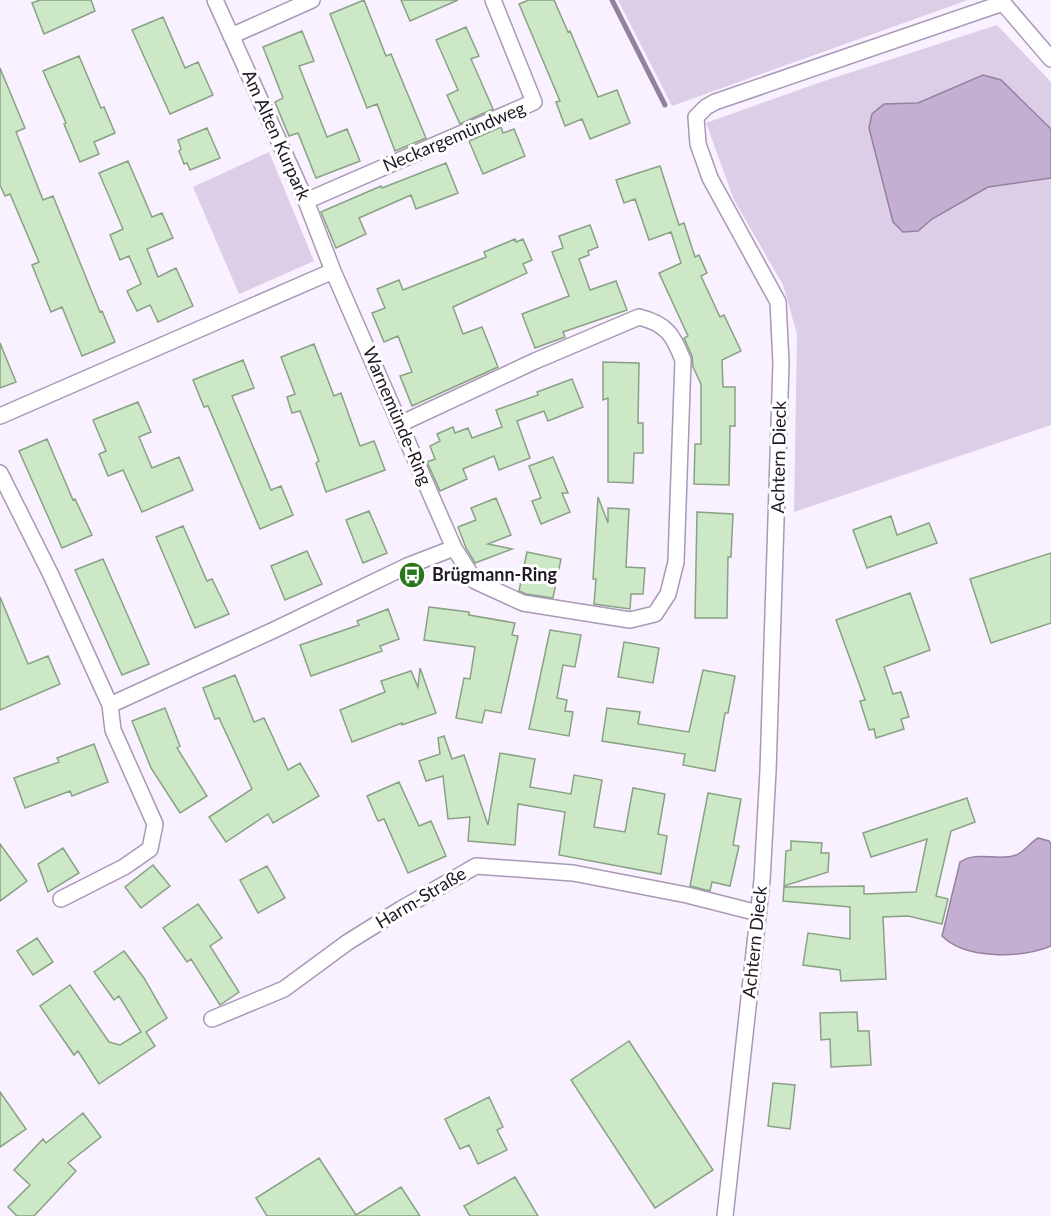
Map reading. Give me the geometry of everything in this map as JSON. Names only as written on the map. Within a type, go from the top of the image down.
[{"type":"street","name":"Am Alten Kurpark","points":[[215,0],[306,201],[333,271]]},
{"type":"street","points":[[231,36],[312,0]]},
{"type":"street","name":"Neckargemündweg","points":[[306,201],[534,102],[493,0]]},
{"type":"street","name":"Achtern Dieck","points":[[725,1216],[758,913],[768,771],[781,363],[777,302],[710,178],[698,144],[696,117],[715,102],[1003,3],[1051,59]]},
{"type":"street","points":[[0,416],[333,271]]},
{"type":"street","name":"Warnemünde-Ring","points":[[333,271],[454,548]]},
{"type":"street","points":[[110,705],[407,566],[454,548],[475,581],[523,603],[630,620],[655,614],[668,594],[676,562],[683,360],[674,337],[657,321],[639,317],[535,361],[400,424]]},
{"type":"street","points":[[0,473],[51,574],[110,705],[113,730],[155,824],[150,849],[124,867],[61,899]]},
{"type":"street","name":"Harm-Straße","points":[[212,1018],[284,988],[348,942],[400,909],[476,866],[573,873],[687,895],[758,913]]},
{"type":"shaded area","points":[[618,0],[968,0],[672,106]]},
{"type":"shaded area","points":[[997,25],[1051,82],[1051,129],[1001,80],[983,75],[918,103],[884,104],[918,231],[932,219],[988,187],[1051,178],[1051,425],[794,512],[797,334],[783,285],[734,200],[706,123],[821,82]]},
{"type":"shaded area","points":[[983,75],[1001,80],[1051,129],[1051,178],[988,187],[932,219],[918,231],[903,232],[893,222],[869,128],[872,114],[884,104],[918,103]]},
{"type":"shaded area","points":[[269,152],[314,261],[239,294],[193,187]]},
{"type":"shaded area","points":[[1038,838],[1049,841],[1051,844],[1051,946],[1025,953],[979,953],[952,944],[942,936],[960,862],[981,856],[1016,855]]},
{"type":"building","points":[[40,0],[91,0],[95,11],[44,34],[32,3]]},
{"type":"building","points":[[364,0],[386,56],[391,54],[426,138],[395,151],[377,104],[367,108],[330,14]]},
{"type":"building","points":[[401,0],[458,0],[410,21]]},
{"type":"building","points":[[529,0],[554,0],[598,97],[617,90],[630,123],[590,139],[582,119],[565,126],[556,102],[560,101],[519,4]]},
{"type":"building","points":[[163,17],[185,68],[198,62],[213,95],[170,114],[132,30]]},
{"type":"building","points":[[466,27],[479,56],[471,59],[493,109],[460,124],[447,95],[458,90],[436,40]]},
{"type":"building","points":[[302,31],[314,61],[299,66],[327,137],[347,129],[360,161],[316,178],[298,133],[289,136],[275,102],[283,98],[263,47]]},
{"type":"building","points":[[79,56],[101,108],[104,107],[115,133],[94,142],[99,154],[80,162],[43,71]]},
{"type":"building","points":[[0,68],[25,128],[16,132],[43,200],[53,196],[100,312],[102,311],[115,342],[82,356],[62,307],[51,312],[32,265],[39,262],[10,194],[5,196],[0,185]]},
{"type":"building","points":[[501,127],[503,133],[514,129],[525,156],[483,174],[469,141]]},
{"type":"building","points":[[207,128],[220,158],[190,170],[187,163],[184,164],[178,140]]},
{"type":"building","points":[[128,161],[152,217],[162,213],[173,238],[147,249],[158,277],[176,268],[193,306],[158,322],[150,305],[137,311],[127,291],[141,284],[129,256],[120,260],[110,235],[123,229],[99,173]]},
{"type":"building","points":[[446,163],[458,193],[416,209],[411,195],[359,218],[366,234],[336,248],[321,212],[381,186],[382,188]]},
{"type":"building","points":[[660,166],[679,225],[684,223],[695,257],[699,255],[707,273],[701,276],[720,317],[724,315],[741,351],[722,360],[723,387],[735,387],[735,426],[730,426],[729,485],[694,484],[695,444],[701,444],[701,384],[684,338],[688,336],[659,273],[681,263],[671,232],[649,240],[635,199],[624,203],[616,180]]},
{"type":"building","points":[[590,225],[598,247],[588,251],[589,255],[579,259],[590,290],[616,281],[627,310],[563,332],[565,337],[535,348],[522,314],[569,296],[552,252],[563,248],[559,236]]},
{"type":"building","points":[[515,239],[516,242],[523,239],[532,260],[523,264],[527,273],[453,307],[463,334],[482,327],[498,367],[412,406],[400,376],[412,372],[398,336],[384,342],[372,313],[385,308],[377,289],[399,280],[403,290],[486,257],[484,252]]},
{"type":"building","points":[[0,343],[16,382],[0,388]]},
{"type":"building","points":[[314,344],[334,396],[341,393],[360,446],[374,441],[385,470],[326,492],[316,463],[319,461],[300,411],[292,413],[287,397],[295,394],[281,357]]},
{"type":"building","points":[[243,360],[254,388],[232,396],[271,490],[281,486],[293,515],[260,529],[208,406],[204,407],[193,380]]},
{"type":"building","points":[[603,362],[639,363],[638,423],[643,423],[643,453],[634,453],[633,483],[608,482],[608,398],[603,400]]},
{"type":"building","points":[[572,379],[583,407],[548,421],[544,411],[517,421],[530,458],[499,470],[494,456],[463,469],[467,479],[440,491],[427,462],[435,459],[430,446],[440,441],[437,434],[453,427],[455,433],[468,428],[472,438],[502,427],[496,410],[538,395],[537,392]]},
{"type":"building","points":[[138,402],[151,432],[139,437],[152,468],[179,457],[193,490],[142,512],[123,470],[108,476],[99,454],[106,451],[93,420]]},
{"type":"building","points":[[47,439],[73,500],[75,499],[92,535],[62,548],[19,451]]},
{"type":"building","points":[[553,457],[568,493],[562,493],[570,512],[541,524],[532,501],[541,498],[529,466]]},
{"type":"building","points":[[598,497],[608,523],[608,508],[629,509],[626,567],[645,568],[643,594],[631,594],[630,609],[594,604],[596,579],[593,579]]},
{"type":"building","points":[[496,498],[511,535],[488,544],[512,549],[475,563],[458,527],[476,520],[471,508]]},
{"type":"building","points":[[369,511],[387,553],[363,563],[346,520]]},
{"type":"building","points":[[697,512],[733,514],[731,557],[728,557],[727,618],[695,618]]},
{"type":"building","points":[[891,516],[897,535],[929,523],[937,543],[867,568],[853,530]]},
{"type":"building","points":[[183,526],[207,581],[212,579],[229,614],[195,628],[156,537]]},
{"type":"building","points":[[307,551],[322,584],[285,600],[271,566]]},
{"type":"building","points":[[527,552],[561,559],[553,598],[519,591]]},
{"type":"building","points":[[1051,553],[1051,623],[991,643],[970,579]]},
{"type":"building","points":[[103,559],[149,664],[122,675],[75,570]]},
{"type":"building","points":[[910,593],[930,650],[884,667],[893,694],[901,692],[909,717],[901,719],[904,729],[876,738],[874,729],[869,730],[860,701],[865,700],[836,620]]},
{"type":"building","points":[[0,597],[28,664],[48,656],[60,684],[0,710]]},
{"type":"building","points":[[429,607],[469,612],[469,615],[515,623],[512,635],[518,636],[501,713],[485,710],[482,723],[456,718],[464,678],[470,679],[475,647],[424,640]]},
{"type":"building","points":[[388,609],[399,639],[380,646],[382,651],[311,676],[300,645],[359,625],[357,621]]},
{"type":"building","points":[[550,630],[581,635],[575,667],[563,665],[557,698],[567,700],[565,711],[573,712],[569,736],[529,729]]},
{"type":"building","points":[[624,642],[659,648],[653,683],[618,677]]},
{"type":"building","points":[[420,668],[436,713],[352,742],[340,710],[385,692],[381,681],[411,671],[418,687]]},
{"type":"building","points":[[703,670],[735,676],[728,713],[725,713],[715,771],[683,765],[685,754],[602,741],[607,708],[640,712],[638,724],[689,732]]},
{"type":"building","points":[[235,675],[254,722],[264,718],[288,770],[300,763],[319,796],[273,823],[268,814],[226,842],[209,817],[252,789],[219,718],[215,719],[203,688]]},
{"type":"building","points":[[165,708],[180,746],[177,748],[207,796],[180,813],[151,768],[132,721]]},
{"type":"building","points":[[444,736],[452,759],[464,755],[488,825],[500,753],[535,759],[530,787],[571,794],[574,775],[602,780],[594,827],[625,832],[633,788],[665,794],[658,834],[667,836],[661,874],[559,855],[565,812],[518,804],[515,845],[468,841],[470,817],[448,819],[443,776],[426,781],[419,761],[440,754],[438,738]]},
{"type":"building","points":[[94,744],[108,782],[72,796],[70,791],[25,808],[14,778],[59,762],[57,758]]},
{"type":"building","points":[[399,782],[419,826],[431,821],[446,856],[408,873],[384,819],[378,821],[367,796]]},
{"type":"building","points":[[708,793],[741,799],[733,845],[739,846],[730,886],[712,882],[710,891],[690,886]]},
{"type":"building","points":[[967,798],[975,822],[951,831],[936,896],[948,899],[942,924],[908,916],[883,917],[886,979],[841,981],[840,970],[803,965],[808,933],[850,939],[850,907],[783,901],[784,887],[864,886],[864,894],[916,892],[927,839],[871,857],[863,833]]},
{"type":"building","points":[[791,841],[822,843],[821,853],[829,853],[828,872],[784,886],[786,851],[791,850]]},
{"type":"building","points":[[0,844],[27,881],[0,901]]},
{"type":"building","points":[[63,848],[79,873],[48,892],[38,864]]},
{"type":"building","points":[[153,865],[170,886],[141,908],[125,887]]},
{"type":"building","points":[[267,866],[285,898],[258,913],[240,880]]},
{"type":"building","points":[[198,904],[222,938],[210,946],[239,992],[220,1005],[191,959],[187,962],[163,928]]},
{"type":"building","points":[[37,938],[53,962],[33,975],[17,951]]},
{"type":"building","points":[[124,951],[144,978],[167,1018],[146,1032],[155,1046],[99,1084],[78,1051],[74,1055],[40,1006],[70,985],[109,1042],[120,1045],[141,1032],[119,996],[114,1000],[94,972]]},
{"type":"building","points":[[857,1012],[858,1031],[869,1031],[871,1065],[831,1067],[830,1039],[821,1040],[820,1013]]},
{"type":"building","points":[[629,1041],[713,1170],[655,1208],[571,1080]]},
{"type":"building","points":[[773,1083],[795,1085],[790,1129],[768,1126]]},
{"type":"building","points":[[0,1092],[26,1129],[0,1147]]},
{"type":"building","points":[[489,1097],[503,1127],[497,1130],[507,1150],[478,1164],[469,1145],[460,1149],[445,1119]]},
{"type":"building","points":[[83,1113],[101,1137],[68,1163],[76,1171],[34,1216],[17,1216],[8,1207],[30,1185],[14,1170],[43,1139],[46,1143]]},
{"type":"building","points":[[319,1158],[356,1215],[401,1187],[420,1216],[267,1216],[256,1198]]},
{"type":"building","points":[[515,1177],[538,1216],[470,1216],[464,1206]]},
{"type":"waterway","points":[[612,0],[665,105]]},
{"type":"place","name":"Brügmann-Ring","points":[[412,575]]}]
